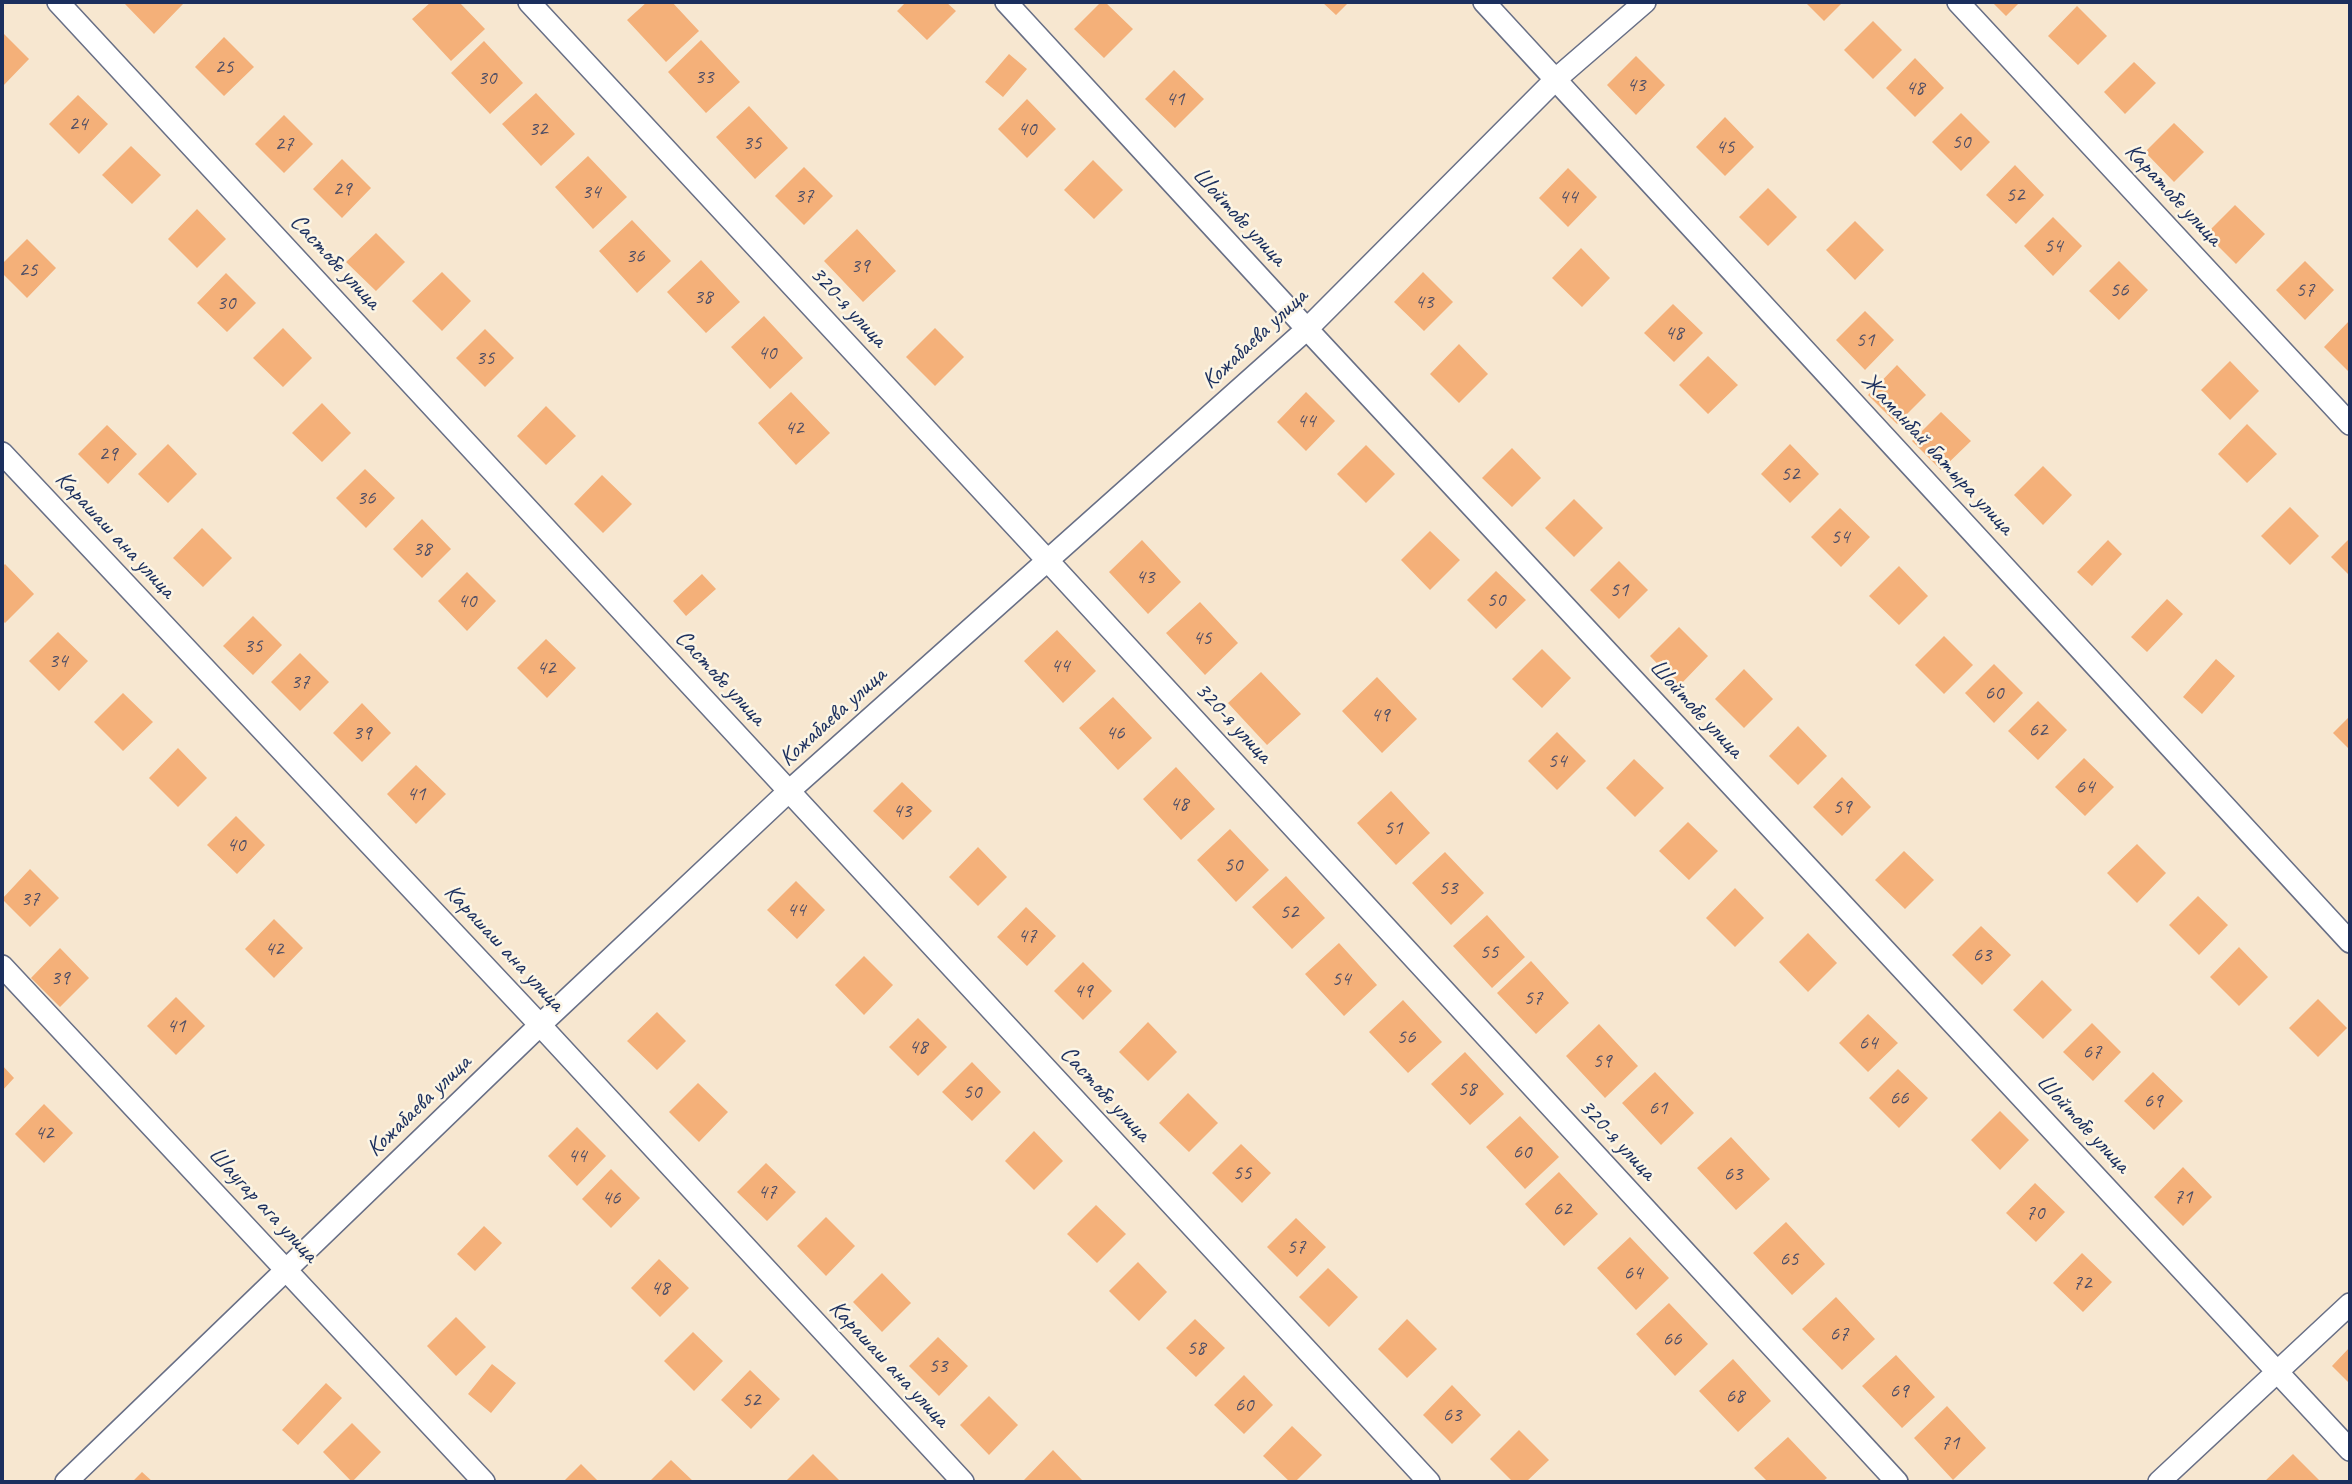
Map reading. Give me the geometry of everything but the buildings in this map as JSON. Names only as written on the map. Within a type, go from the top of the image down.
[{"type":"street","name":"Састобе улица","points":[[58,2],[1429,1482]]},
{"type":"street","name":"320-я улица","points":[[529,2],[1897,1482]]},
{"type":"street","name":"Шойтобе улица","points":[[1006,2],[2350,1450]]},
{"type":"street","name":"Жаманбай батыра улица","points":[[1484,2],[2350,942]]},
{"type":"street","name":"Кожабаева улица","points":[[66,1482],[540,1025],[789,791],[1307,329],[1556,79],[1645,2]]},
{"type":"street","name":"Каратобе улица","points":[[1958,2],[2350,424]]},
{"type":"street","name":"Карашаш ана улица","points":[[2,453],[540,1025],[963,1482]]},
{"type":"street","name":"Шаугар ага улица","points":[[2,965],[484,1482]]},
{"type":"street","points":[[2159,1482],[2350,1304]]}]
